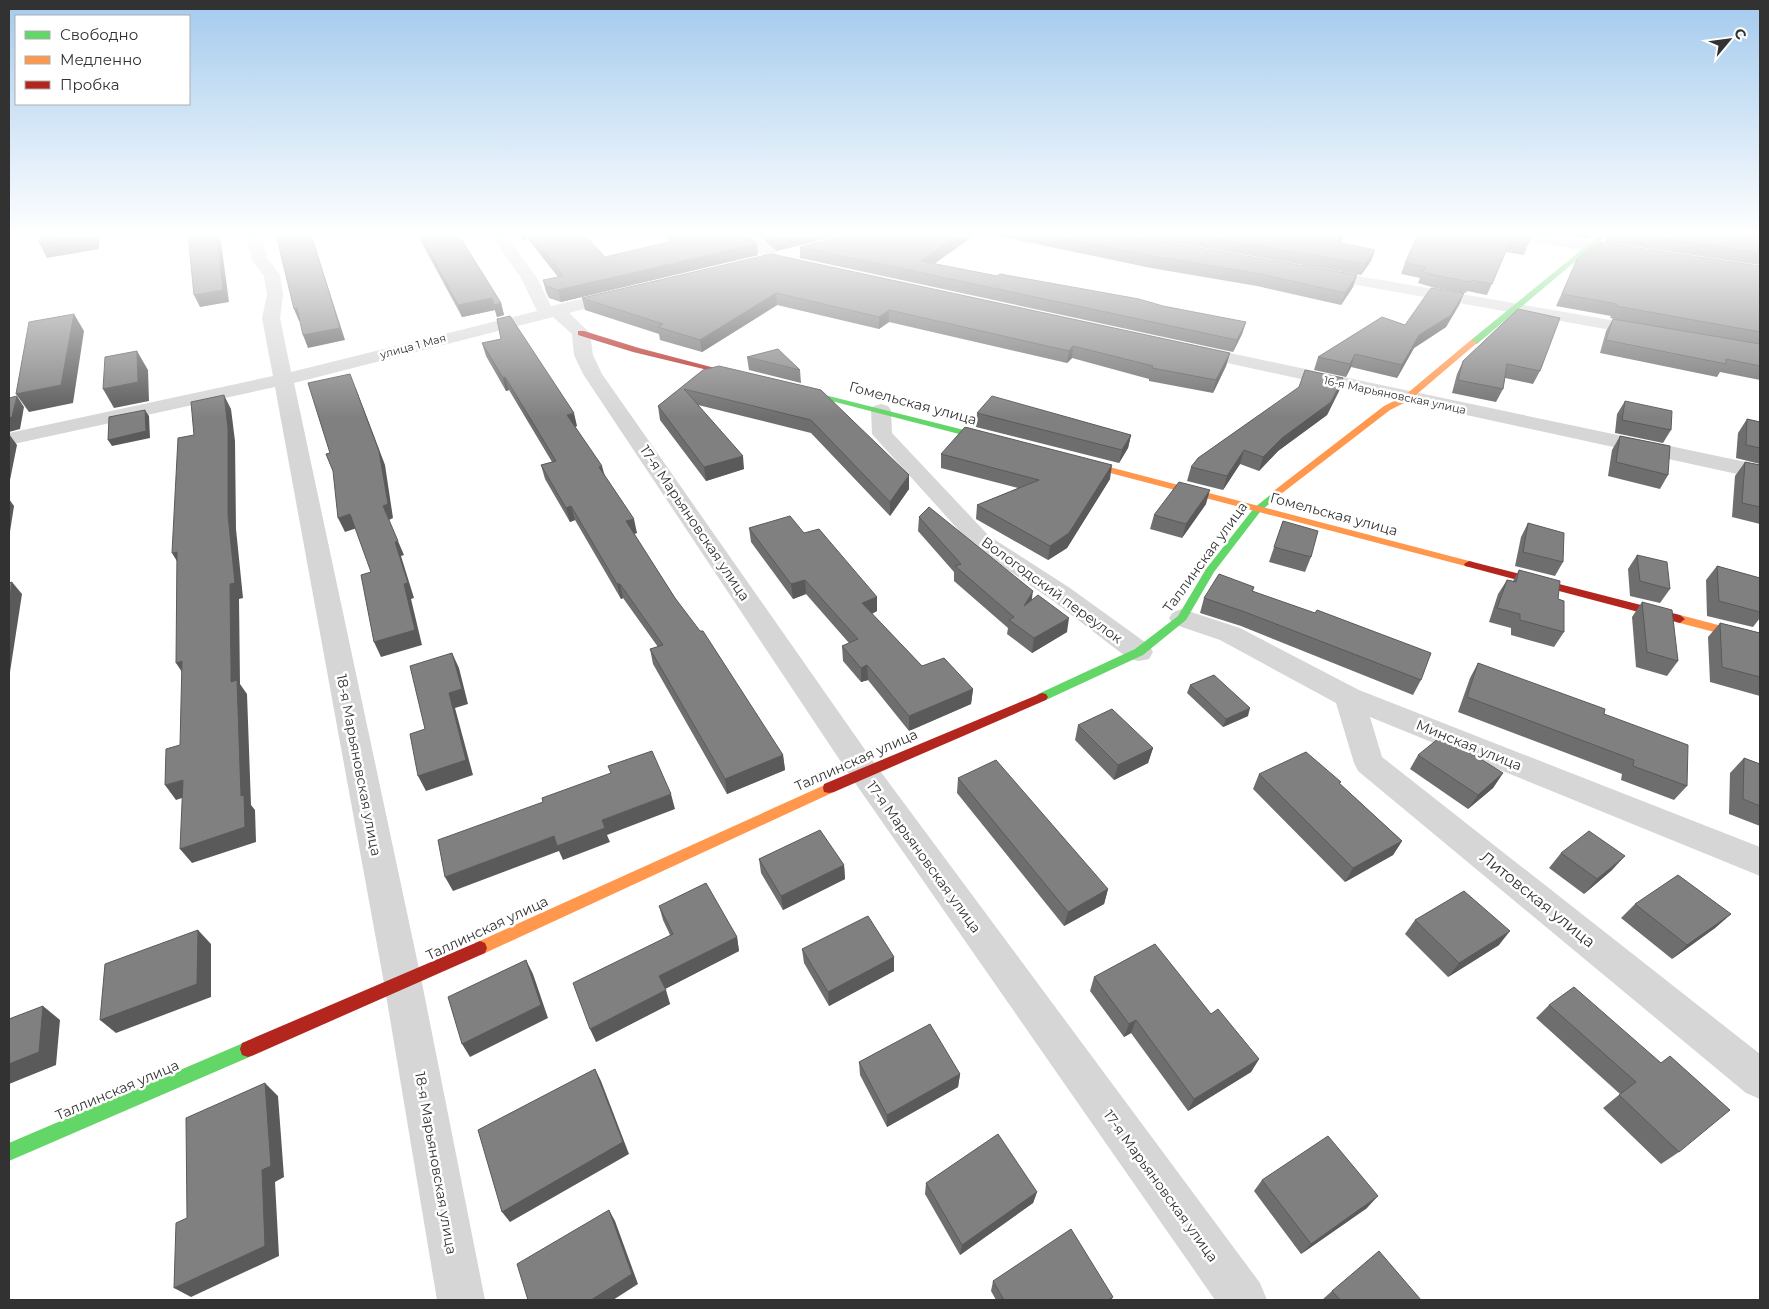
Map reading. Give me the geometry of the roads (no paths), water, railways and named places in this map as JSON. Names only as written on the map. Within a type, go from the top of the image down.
[{"type":"street","name":"18-я Марьяновская улица","points":[[275,295],[271,318],[402,983],[461,1300]]},
{"type":"street","points":[[540,295],[550,311],[581,333],[636,350],[759,380]]},
{"type":"street","name":"улица 1 Мая","points":[[9,439],[283,380],[619,295]]},
{"type":"street","points":[[1439,295],[1666,335]]},
{"type":"street","name":"Таллинская улица","points":[[9,1152],[402,983],[864,772],[1090,676],[1139,652],[1182,618],[1210,571],[1257,510],[1284,486],[1386,408],[1407,398],[1530,295]]},
{"type":"street","name":"17-я Марьяновская улица","points":[[581,333],[581,354],[586,366],[618,410],[864,772],[1243,1300]]},
{"type":"street","name":"16-я Марьяновская улица","points":[[1174,346],[1407,398],[1760,472]]},
{"type":"street","name":"Гомельская улица","points":[[778,385],[1006,443]]},
{"type":"street","name":"Вологодский переулок","points":[[881,410],[882,434],[981,541],[1060,594],[1139,652]]},
{"type":"street","name":"Гомельская улица","points":[[1064,459],[1760,640]]},
{"type":"street","name":"Минская улица","points":[[1182,618],[1230,634],[1349,697],[1760,862]]},
{"type":"street","name":"Литовская улица","points":[[1349,697],[1369,763],[1760,1079]]}]
